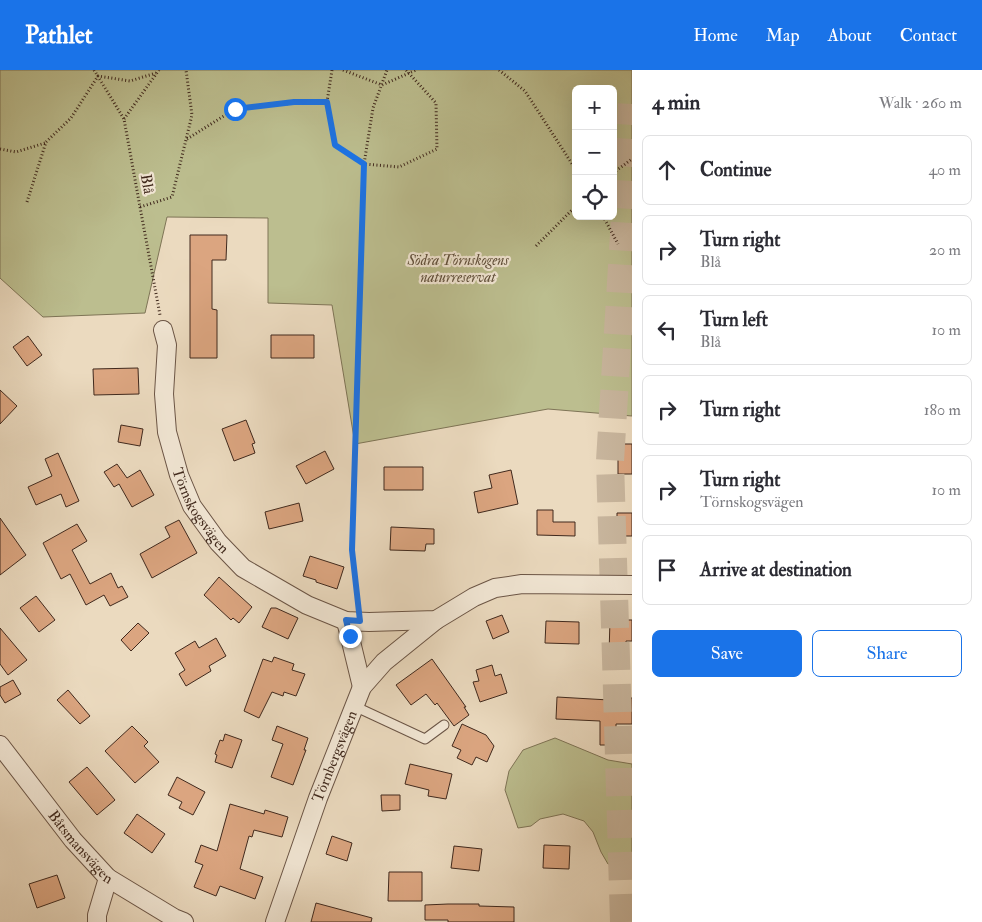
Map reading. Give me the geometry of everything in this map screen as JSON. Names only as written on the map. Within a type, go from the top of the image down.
[{"type":"street","name":"Törnskogsvägen","points":[[163,330],[167,345],[164,394],[167,432],[179,475],[192,506],[218,542],[243,568],[307,605],[353,621],[436,620]]},
{"type":"street","points":[[436,620],[474,597],[495,588],[522,584],[632,585]]},
{"type":"street","name":"Törnbergsvägen","points":[[275,922],[318,798],[362,687],[384,662],[436,620]]},
{"type":"street","points":[[353,621],[362,687]]},
{"type":"street","name":"Båtsmansvägen","points":[[0,745],[73,840],[108,878],[174,918],[184,922]]},
{"type":"street","points":[[97,922],[108,878]]},
{"type":"lane","points":[[354,706],[425,739],[444,725]]},
{"type":"path","name":"Blå","points":[[94,70],[124,119],[140,207],[172,197],[192,115],[186,70]]},
{"type":"path","points":[[332,70],[327,102],[335,145],[364,164],[399,167],[437,150],[436,103],[408,71]]},
{"type":"path","points":[[342,70],[382,85],[408,71],[416,70]]},
{"type":"path","points":[[353,621],[352,550],[364,164],[373,108],[387,70]]},
{"type":"path","points":[[499,70],[525,91],[572,164]]},
{"type":"path","points":[[0,149],[16,152],[46,142],[71,118],[98,76],[130,81],[158,71]]},
{"type":"path","points":[[124,119],[158,71]]},
{"type":"path","points":[[186,139],[235,109],[294,102],[327,102]]},
{"type":"path","points":[[27,202],[46,142]]},
{"type":"path","points":[[617,171],[632,159]]},
{"type":"path","points":[[140,207],[163,330]]},
{"type":"path","points":[[536,246],[572,210]]},
{"type":"path","points":[[605,220],[618,244]]},
{"type":"green space","name":"Södra Törnskogens naturreservat","points":[[0,70],[632,70],[632,416],[548,409],[355,444],[332,305],[268,303],[268,218],[167,217],[145,313],[43,317],[0,278]]},
{"type":"green space","points":[[555,738],[608,760],[632,764],[632,857],[621,865],[608,864],[593,832],[584,821],[563,814],[540,819],[531,826],[518,828],[505,790],[509,771],[523,750]]},
{"type":"building","points":[[190,235],[227,235],[226,260],[212,260],[212,309],[217,310],[217,358],[190,358]]},
{"type":"building","points":[[271,335],[314,335],[314,358],[271,358]]},
{"type":"building","points":[[28,336],[42,355],[27,366],[13,347]]},
{"type":"building","points":[[138,368],[139,394],[94,395],[93,369]]},
{"type":"building","points":[[0,390],[17,406],[0,424]]},
{"type":"building","points":[[246,420],[255,443],[252,444],[255,453],[234,461],[222,429]]},
{"type":"building","points":[[121,425],[143,429],[140,446],[118,442]]},
{"type":"building","points":[[618,444],[632,444],[632,474],[618,474]]},
{"type":"building","points":[[325,451],[334,469],[306,484],[296,466]]},
{"type":"building","points":[[58,453],[79,501],[66,507],[61,494],[36,505],[28,487],[52,476],[45,459]]},
{"type":"building","points":[[117,464],[127,478],[140,470],[154,495],[132,507],[119,484],[114,487],[104,472]]},
{"type":"building","points":[[384,467],[423,467],[423,490],[384,490]]},
{"type":"building","points":[[511,470],[518,504],[478,513],[474,492],[492,488],[489,475]]},
{"type":"building","points":[[299,503],[303,521],[269,529],[265,512]]},
{"type":"building","points":[[537,510],[553,510],[553,522],[575,522],[575,536],[537,535]]},
{"type":"building","points":[[617,513],[632,513],[632,536],[617,536]]},
{"type":"building","points":[[0,518],[26,555],[0,575]]},
{"type":"building","points":[[179,520],[197,553],[152,578],[140,554],[170,537],[165,527]]},
{"type":"building","points":[[77,524],[87,541],[72,550],[90,584],[111,573],[118,588],[122,586],[128,597],[110,606],[104,595],[86,605],[70,574],[61,579],[43,543]]},
{"type":"building","points":[[391,527],[434,529],[434,544],[426,544],[425,551],[390,550]]},
{"type":"building","points":[[310,556],[344,567],[337,589],[303,576]]},
{"type":"building","points":[[219,577],[252,607],[239,623],[233,618],[231,620],[204,595]]},
{"type":"building","points":[[36,596],[55,620],[39,632],[20,608]]},
{"type":"building","points":[[271,608],[276,608],[298,618],[288,639],[262,627]]},
{"type":"building","points":[[502,615],[509,632],[493,639],[486,621]]},
{"type":"building","points":[[610,620],[632,620],[632,641],[626,641],[626,654],[609,654]]},
{"type":"building","points":[[546,621],[579,622],[579,644],[545,643]]},
{"type":"building","points":[[138,623],[149,633],[131,651],[121,640]]},
{"type":"building","points":[[0,628],[27,660],[8,675],[0,664]]},
{"type":"building","points":[[216,638],[226,656],[209,666],[211,671],[186,686],[179,674],[185,670],[175,653],[195,641],[199,648]]},
{"type":"building","points":[[274,657],[294,664],[292,670],[305,674],[296,696],[284,692],[283,696],[272,692],[259,718],[244,711],[263,659],[272,662]]},
{"type":"building","points":[[432,659],[466,707],[464,707],[469,715],[454,726],[437,703],[435,705],[426,694],[411,705],[396,685]]},
{"type":"building","points":[[492,665],[495,676],[501,674],[507,693],[480,702],[473,682],[479,681],[476,670]]},
{"type":"building","points":[[13,680],[21,694],[5,703],[0,695],[0,687]]},
{"type":"building","points":[[68,690],[90,716],[80,724],[57,700]]},
{"type":"building","points":[[557,697],[609,700],[609,698],[632,698],[632,724],[616,724],[616,745],[600,745],[600,721],[556,719]]},
{"type":"building","points":[[462,724],[486,735],[494,746],[487,762],[476,757],[472,765],[457,758],[461,750],[452,746]]},
{"type":"building","points":[[132,726],[148,742],[144,746],[159,762],[135,783],[105,751]]},
{"type":"building","points":[[277,726],[308,738],[304,750],[306,750],[293,785],[271,777],[283,744],[272,740]]},
{"type":"building","points":[[225,734],[242,740],[232,768],[215,762],[217,755],[215,754],[220,740],[223,741]]},
{"type":"building","points":[[410,764],[452,774],[446,799],[428,796],[429,790],[405,784]]},
{"type":"building","points":[[87,767],[115,800],[97,815],[69,782]]},
{"type":"building","points":[[177,777],[205,792],[193,815],[179,808],[182,802],[168,795]]},
{"type":"building","points":[[381,795],[400,795],[400,810],[382,811]]},
{"type":"building","points":[[230,804],[264,814],[265,810],[288,817],[282,837],[254,830],[252,837],[249,836],[240,869],[263,877],[255,899],[220,886],[216,896],[194,887],[203,865],[195,862],[201,845],[217,851]]},
{"type":"building","points":[[137,814],[165,834],[152,853],[124,833]]},
{"type":"building","points":[[332,836],[352,843],[347,861],[326,854]]},
{"type":"building","points":[[544,845],[570,846],[569,869],[543,868]]},
{"type":"building","points":[[454,846],[482,849],[479,871],[451,868]]},
{"type":"building","points":[[389,872],[422,872],[422,901],[388,901]]},
{"type":"building","points":[[57,875],[65,898],[37,908],[29,884]]},
{"type":"building","points":[[316,903],[372,918],[371,922],[311,922]]},
{"type":"building","points":[[448,904],[514,907],[514,922],[425,920],[425,905]]},
{"type":"tunnel","points":[[624,922],[610,461],[632,104]]},
{"type":"route","points":[[235,109],[294,102],[327,102],[335,145],[364,164],[352,550],[360,621],[346,620],[350,636]]}]
